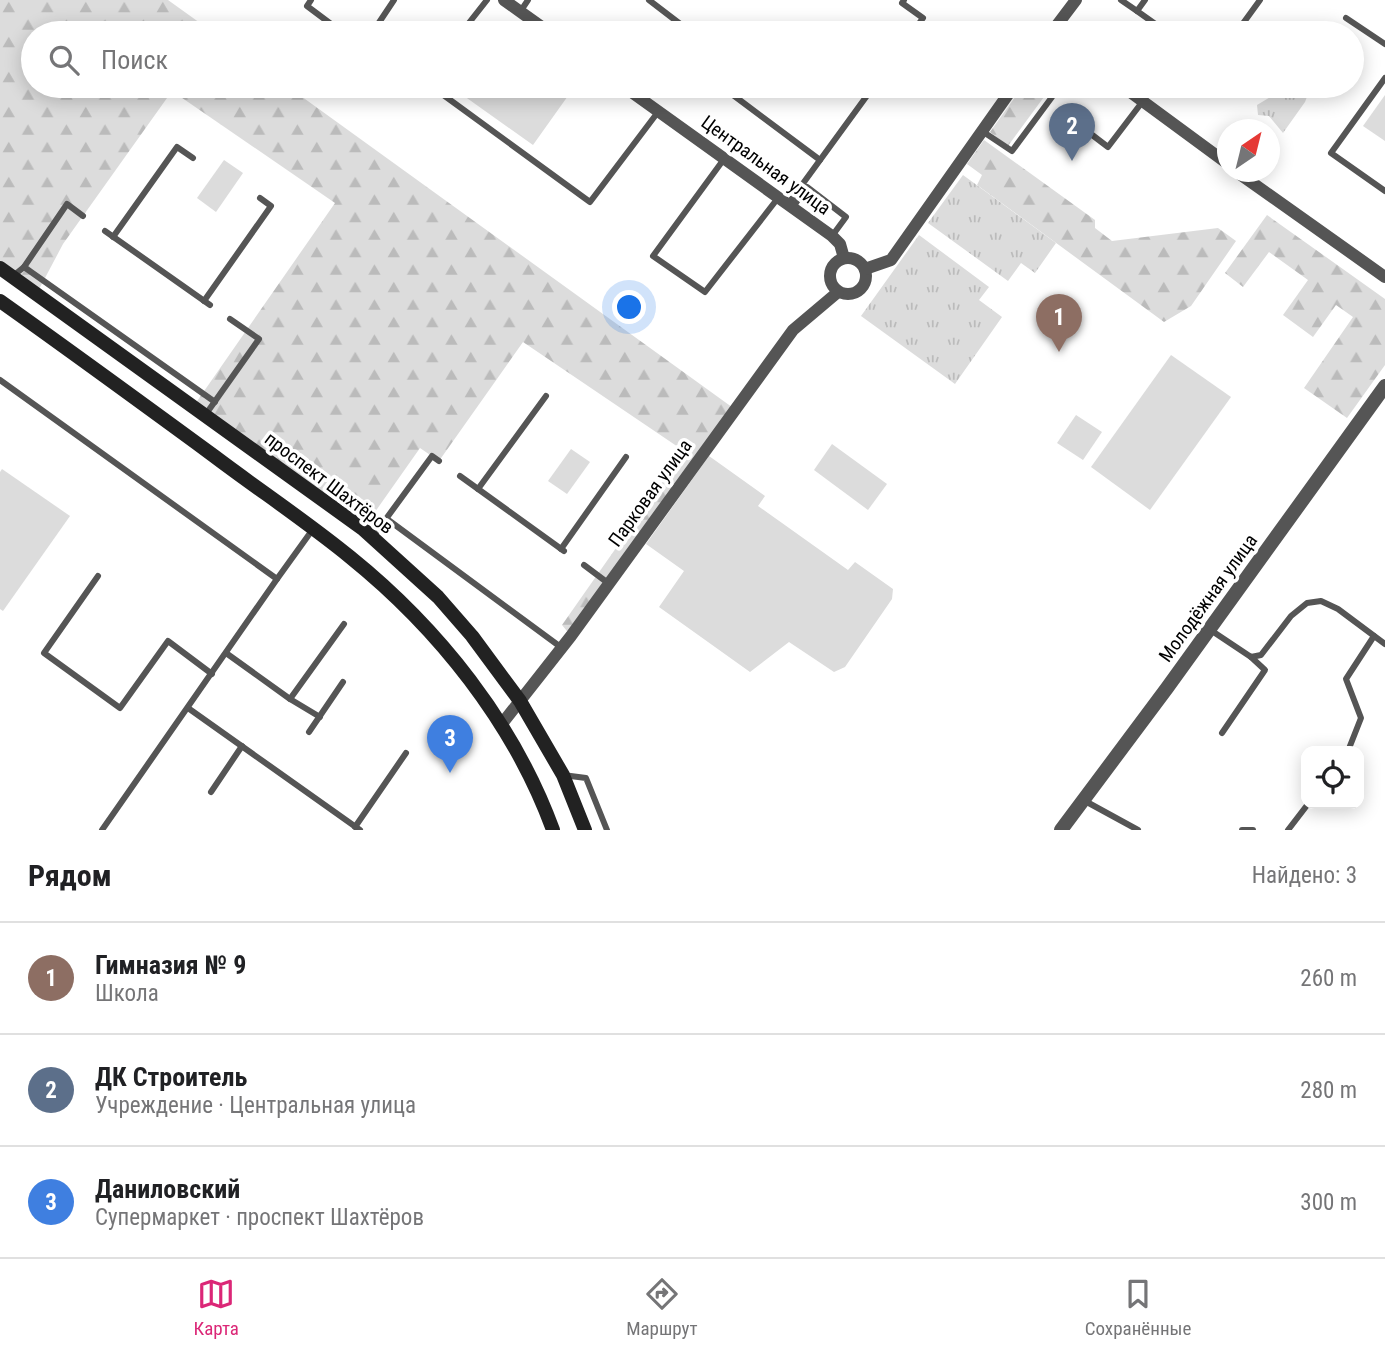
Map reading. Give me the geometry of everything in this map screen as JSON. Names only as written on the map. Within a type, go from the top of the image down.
[{"type":"main road","name":"проспект Шахтёров","points":[[6,273],[372,538],[438,597],[472,636],[520,701],[563,775],[585,830]]},
{"type":"main road","points":[[0,300],[313,529],[358,564],[418,619],[452,658],[501,724],[526,770],[553,830]]},
{"type":"street","points":[[503,0],[533,21]]},
{"type":"street","points":[[1060,21],[1076,0]]},
{"type":"street","name":"Центральная улица","points":[[640,98],[832,236],[840,244],[844,258]]},
{"type":"street","points":[[864,269],[891,260],[1005,98]]},
{"type":"street","points":[[1139,98],[1217,156]]},
{"type":"street","points":[[1251,182],[1385,277]]},
{"type":"street","points":[[844,258],[856,260],[864,269],[866,275],[862,288],[850,294],[838,292],[831,282],[830,272],[835,263],[844,258]]},
{"type":"street","name":"Парковая улица","points":[[501,724],[562,648],[793,330],[838,292]]},
{"type":"street","name":"Молодёжная улица","points":[[1061,830],[1385,386]]},
{"type":"lane","points":[[311,0],[307,6],[327,21]]},
{"type":"lane","points":[[380,21],[394,0]]},
{"type":"lane","points":[[470,21],[487,0]]},
{"type":"lane","points":[[520,12],[528,0]]},
{"type":"lane","points":[[649,0],[676,21]]},
{"type":"lane","points":[[904,0],[902,3],[923,18],[921,21]]},
{"type":"lane","points":[[1121,0],[1151,21]]},
{"type":"lane","points":[[1137,11],[1145,0]]},
{"type":"lane","points":[[1245,21],[1260,0]]},
{"type":"lane","points":[[1346,18],[1350,21]]},
{"type":"lane","points":[[1364,30],[1385,44]]},
{"type":"lane","points":[[1385,78],[1331,153],[1385,191]]},
{"type":"lane","points":[[447,98],[590,202],[658,111]]},
{"type":"lane","points":[[737,98],[820,160]]},
{"type":"lane","points":[[724,159],[653,256],[705,292],[786,203],[865,98]]},
{"type":"lane","points":[[982,131],[1012,151],[1051,98]]},
{"type":"lane","points":[[1087,131],[1108,147],[1143,101]]},
{"type":"lane","points":[[113,237],[177,147],[193,158]]},
{"type":"lane","points":[[786,203],[807,187],[846,216],[832,236]]},
{"type":"lane","points":[[104,231],[207,303],[271,206],[260,198]]},
{"type":"lane","points":[[6,273],[24,267],[67,204],[83,216]]},
{"type":"lane","points":[[24,267],[215,402]]},
{"type":"lane","points":[[205,416],[259,340],[230,319]]},
{"type":"lane","points":[[0,380],[277,579]]},
{"type":"lane","points":[[478,489],[545,396]]},
{"type":"lane","points":[[372,538],[432,456],[439,461]]},
{"type":"lane","points":[[460,476],[562,550],[626,457]]},
{"type":"lane","points":[[387,519],[562,648]]},
{"type":"lane","points":[[102,830],[313,529]]},
{"type":"lane","points":[[584,565],[608,583]]},
{"type":"lane","points":[[98,576],[44,653],[120,708],[168,641],[212,674]]},
{"type":"lane","points":[[1251,657],[1261,655],[1291,616],[1307,603],[1321,601],[1338,609],[1385,644]]},
{"type":"lane","points":[[290,699],[344,624]]},
{"type":"lane","points":[[1209,629],[1251,657],[1265,670],[1223,733]]},
{"type":"lane","points":[[1350,746],[1361,718],[1346,679],[1374,636]]},
{"type":"lane","points":[[226,653],[320,717]]},
{"type":"lane","points":[[309,732],[343,682]]},
{"type":"lane","points":[[188,708],[358,828],[406,753]]},
{"type":"lane","points":[[211,792],[242,746]]},
{"type":"lane","points":[[563,775],[586,778],[607,830]]},
{"type":"lane","points":[[1083,800],[1138,830]]},
{"type":"lane","points":[[1288,830],[1304,809]]},
{"type":"lane","points":[[1242,830],[1253,830]]},
{"type":"green space","points":[[0,0],[168,0],[197,21],[21,21],[21,98],[167,98],[63,244],[36,295],[0,268]]},
{"type":"green space","points":[[1385,95],[1385,141],[1363,126]]},
{"type":"green space","points":[[182,98],[304,98],[736,410],[571,636],[562,625],[684,451],[523,342],[439,461],[420,448],[363,529],[193,407],[335,203]]},
{"type":"green space","points":[[467,98],[566,98],[533,145]]},
{"type":"green space","points":[[1014,98],[1043,98],[1008,146],[990,132]]},
{"type":"green space","points":[[1269,98],[1306,98],[1283,133],[1280,129],[1280,119],[1258,115],[1257,105]]},
{"type":"green space","points":[[984,140],[1095,220],[1095,228],[1112,241],[1218,228],[1236,241],[1191,306],[1164,322],[977,185],[982,175],[967,164]]},
{"type":"green space","points":[[224,160],[243,173],[216,212],[197,198]]},
{"type":"green space","points":[[963,175],[1056,243],[1035,273],[1021,263],[1008,281],[928,223]]},
{"type":"green space","points":[[1267,215],[1385,299],[1385,365],[1347,418],[1304,388],[1353,317],[1336,305],[1313,337],[1283,315],[1308,280],[1269,252],[1243,287],[1225,273]]},
{"type":"green space","points":[[919,235],[989,287],[979,300],[1002,317],[955,384],[861,316]]},
{"type":"green space","points":[[1171,355],[1231,397],[1150,510],[1091,467]]},
{"type":"green space","points":[[1076,415],[1102,432],[1083,460],[1057,443]]},
{"type":"green space","points":[[832,444],[887,484],[868,510],[814,470]]},
{"type":"green space","points":[[571,449],[590,462],[567,494],[548,481]]},
{"type":"green space","points":[[709,456],[765,496],[758,506],[848,570],[855,562],[893,589],[892,599],[845,667],[834,672],[789,642],[750,672],[659,607],[684,571],[646,544]]},
{"type":"green space","points":[[2,469],[70,516],[3,611],[0,609]]},
{"type":"place","name":"ДК Строитель","points":[[1072,161]]},
{"type":"place","name":"Гимназия № 9","points":[[1059,352]]},
{"type":"place","name":"Даниловский","points":[[450,773]]}]
